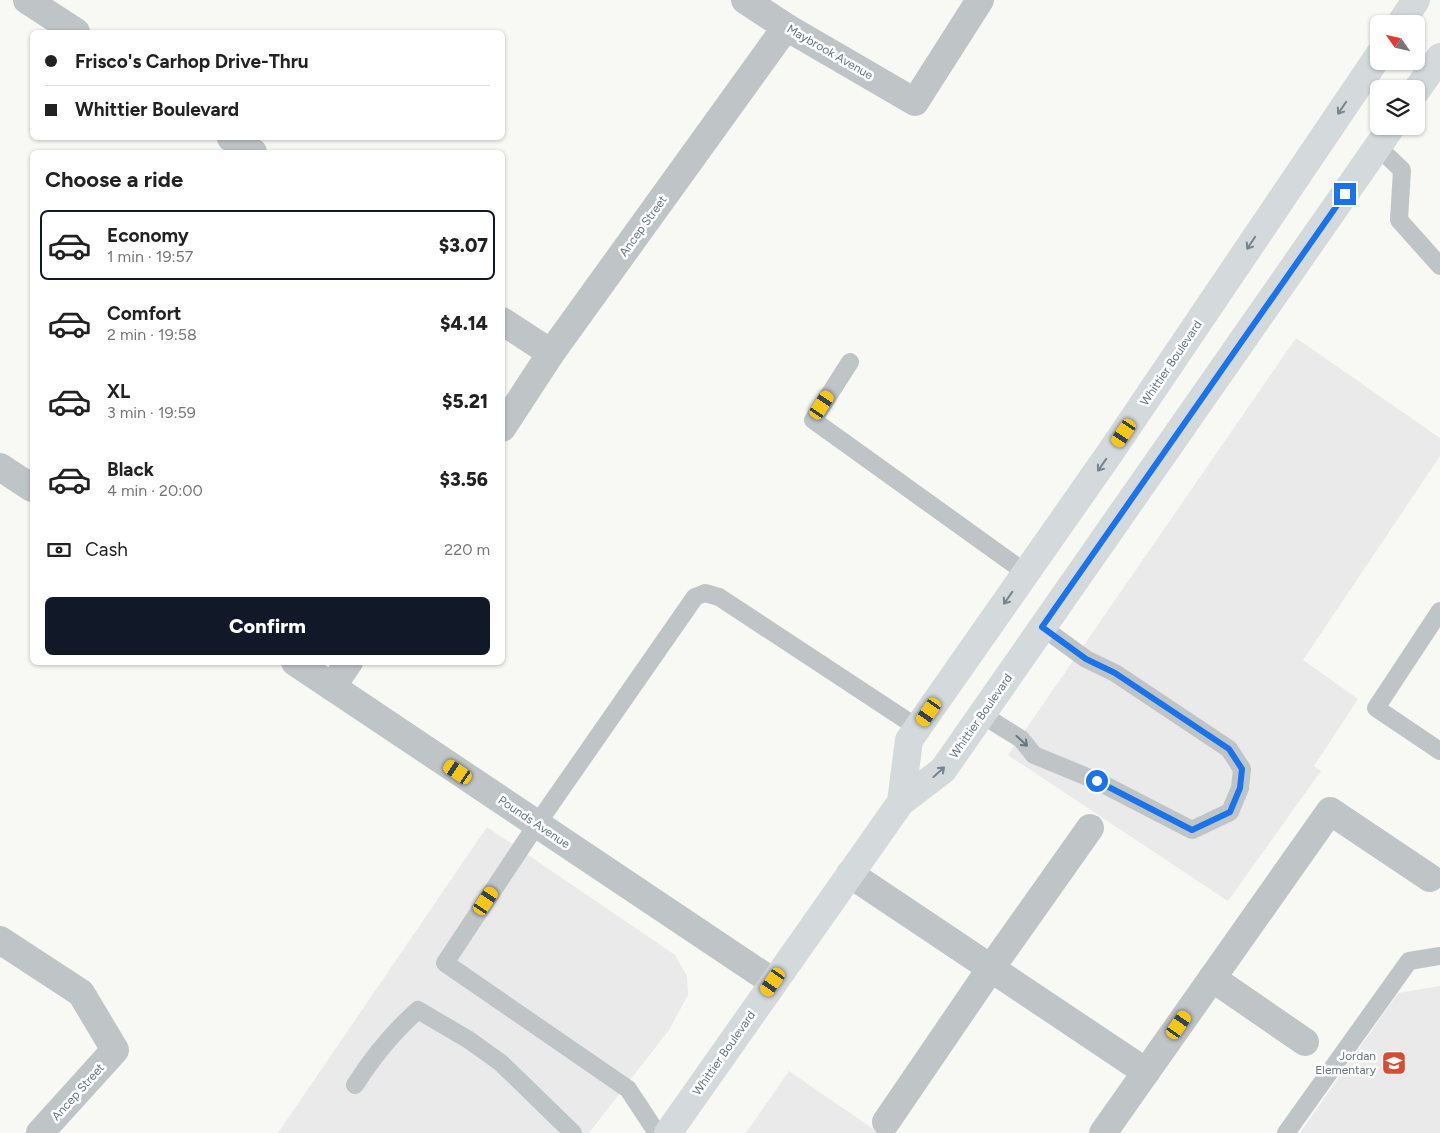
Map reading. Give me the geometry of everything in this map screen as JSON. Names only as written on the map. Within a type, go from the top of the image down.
[{"type":"main road","points":[[1406,15],[1416,0]]},
{"type":"main road","points":[[1424,80],[1440,57]]},
{"type":"main road","name":"Whittier Boulevard","points":[[901,802],[909,740],[1118,441],[1370,68]]},
{"type":"main road","name":"Whittier Boulevard","points":[[668,1133],[901,802],[943,770],[1385,136]]},
{"type":"street","points":[[27,0],[73,30]]},
{"type":"street","name":"Maybrook Avenue","points":[[746,0],[786,27],[916,102],[980,0]]},
{"type":"street","name":"Ancep Street","points":[[505,423],[551,354],[786,27]]},
{"type":"street","points":[[234,140],[250,150]]},
{"type":"street","points":[[505,323],[551,354]]},
{"type":"street","points":[[0,467],[30,487]]},
{"type":"street","name":"Pounds Avenue","points":[[299,665],[773,982]]},
{"type":"street","points":[[332,687],[347,665]]},
{"type":"street","points":[[1104,1133],[1330,811],[1430,878]]},
{"type":"street","points":[[886,1122],[991,968],[1090,828]]},
{"type":"street","points":[[850,874],[1146,1072]]},
{"type":"street","name":"Ancep Street","points":[[0,940],[80,993],[115,1050],[40,1133]]},
{"type":"street","points":[[1212,978],[1305,1042]]},
{"type":"lane","points":[[1385,136],[1402,170],[1399,220],[1440,266]]},
{"type":"lane","points":[[850,362],[813,420],[1026,573]]},
{"type":"lane","points":[[657,1133],[628,1089],[445,962],[537,824],[695,597],[706,593],[719,597],[918,728]]},
{"type":"lane","points":[[1440,611],[1376,708],[1440,752]]},
{"type":"lane","points":[[981,714],[1021,739],[1034,755],[1097,781],[1192,830],[1230,812],[1240,788],[1242,769],[1229,749],[1115,673],[1086,659],[1042,627]]},
{"type":"lane","points":[[1286,1133],[1409,961],[1440,956]]},
{"type":"lane","points":[[355,1085],[375,1054],[400,1026],[418,1010],[469,1040],[501,1063],[574,1133]]},
{"type":"shaded area","points":[[1296,338],[1440,438],[1440,456],[1303,660],[1358,699],[1314,766],[1321,771],[1228,901],[1008,755]]},
{"type":"shaded area","points":[[487,827],[675,955],[687,976],[688,995],[669,1030],[589,1133],[278,1133]]},
{"type":"shaded area","name":"Jordan Elementary","points":[[1440,986],[1440,1133],[1300,1133],[1398,993]]},
{"type":"shaded area","points":[[789,1071],[879,1133],[746,1133]]},
{"type":"place","name":"Jordan Elementary","points":[[1394,1063]]},
{"type":"route","points":[[1097,781],[1192,830],[1230,812],[1240,788],[1242,769],[1229,749],[1115,673],[1086,659],[1042,627],[1345,194]]}]
